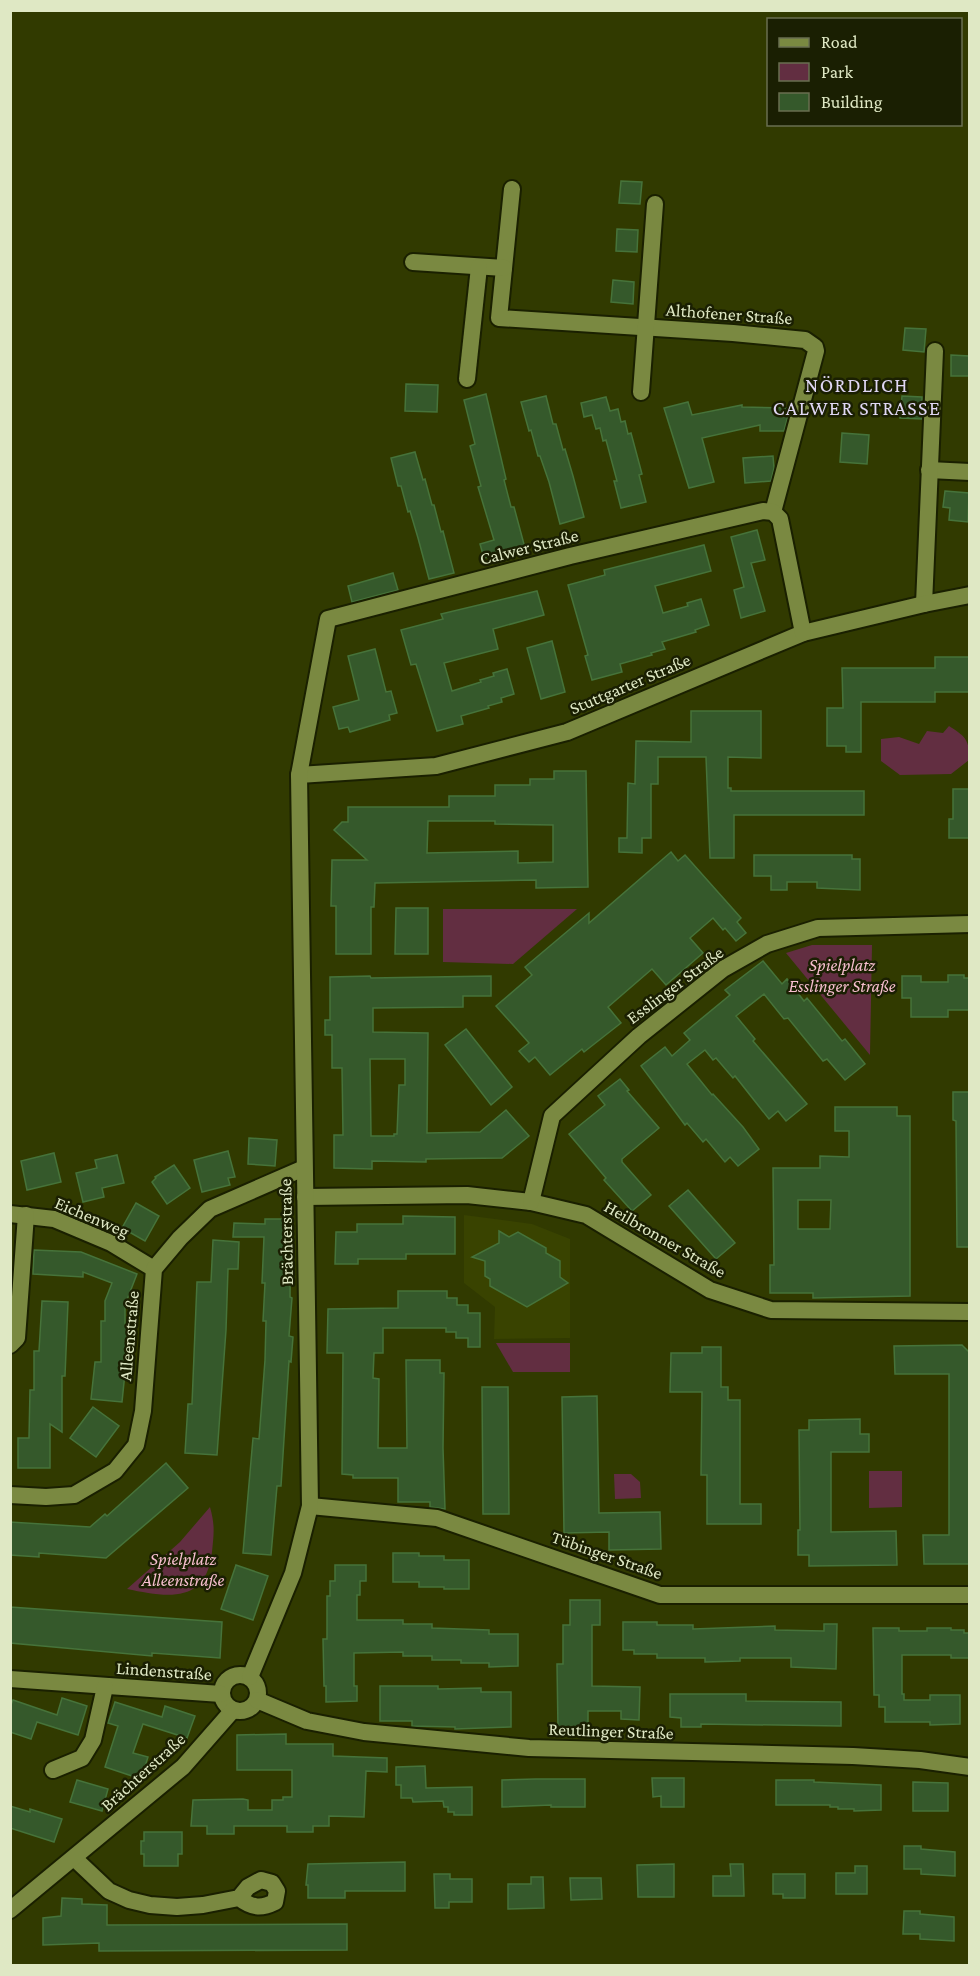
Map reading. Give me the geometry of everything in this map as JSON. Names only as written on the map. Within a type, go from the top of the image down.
[{"type":"street","name":"Althofener Straße","points":[[512,189],[499,318],[806,340],[814,347],[816,351],[773,513]]},
{"type":"street","name":"Althofener Straße","points":[[641,392],[655,204]]},
{"type":"street","points":[[413,262],[504,268]]},
{"type":"street","points":[[467,379],[479,267]]},
{"type":"street","points":[[924,604],[935,351]]},
{"type":"street","points":[[929,470],[969,472]]},
{"type":"street","name":"Calwer Straße","points":[[299,775],[328,619],[570,556],[763,511],[773,513]]},
{"type":"street","points":[[773,513],[780,519],[803,633]]},
{"type":"street","name":"Stuttgarter Straße","points":[[299,775],[436,766],[567,732],[803,633],[969,595]]},
{"type":"street","name":"Brächterstraße","points":[[250,1677],[293,1573],[310,1506],[299,775]]},
{"type":"street","name":"Esslinger Straße","points":[[531,1202],[552,1116],[639,1036],[723,969],[767,944],[818,928],[969,924]]},
{"type":"street","name":"Alleenstraße","points":[[10,1495],[46,1497],[74,1495],[115,1471],[136,1445],[143,1411],[154,1269],[180,1238],[210,1209],[304,1168]]},
{"type":"street","name":"Heilbronner Straße","points":[[305,1197],[467,1195],[531,1202],[585,1215],[710,1290],[771,1310],[969,1312]]},
{"type":"street","points":[[10,1345],[17,1338],[18,1215]]},
{"type":"street","name":"Eichenweg","points":[[18,1215],[54,1218],[111,1243],[154,1269]]},
{"type":"street","name":"Tübinger Straße","points":[[310,1506],[437,1518],[660,1595],[969,1595]]},
{"type":"street","points":[[233,1710],[225,1704],[221,1694],[224,1683],[238,1674],[254,1680],[258,1690],[257,1700]]},
{"type":"street","name":"Lindenstraße","points":[[10,1679],[221,1694]]},
{"type":"street","name":"Lindenstraße","points":[[53,1770],[82,1758],[93,1740],[105,1687]]},
{"type":"street","name":"Brächterstraße","points":[[14,1902],[74,1858],[183,1767],[233,1710],[239,1712],[250,1709],[257,1700]]},
{"type":"street","name":"Reutlinger Straße","points":[[257,1700],[307,1721],[352,1730],[509,1746],[596,1751],[853,1756],[920,1760],[969,1767]]},
{"type":"street","points":[[74,1858],[110,1891],[129,1900],[150,1905],[177,1906],[203,1905],[239,1898]]},
{"type":"shaded area","points":[[464,1215],[532,1224],[570,1239],[570,1338],[494,1339],[495,1307],[464,1283]]},
{"type":"green space","points":[[949,726],[965,739],[969,748],[969,760],[951,774],[900,775],[881,761],[881,739],[899,737],[919,744],[927,731],[943,733]]},
{"type":"green space","points":[[443,909],[577,909],[513,964],[443,962]]},
{"type":"green space","name":"Spielplatz Esslinger Straße","points":[[812,945],[872,945],[870,1055],[786,953]]},
{"type":"green space","points":[[496,1343],[570,1343],[570,1372],[513,1372]]},
{"type":"green space","points":[[869,1471],[902,1471],[902,1507],[869,1508]]},
{"type":"green space","points":[[614,1474],[631,1474],[640,1482],[641,1498],[615,1499]]},
{"type":"green space","name":"Spielplatz Alleenstraße","points":[[210,1507],[214,1529],[212,1552],[202,1581],[193,1589],[169,1595],[127,1589],[180,1542]]},
{"type":"building","points":[[621,181],[642,182],[640,204],[619,203]]},
{"type":"building","points":[[617,229],[638,230],[637,252],[616,251]]},
{"type":"building","points":[[613,280],[634,282],[633,304],[611,302]]},
{"type":"building","points":[[905,328],[926,329],[924,352],[903,350]]},
{"type":"building","points":[[951,355],[969,356],[969,376],[951,376]]},
{"type":"building","points":[[406,384],[438,385],[437,412],[405,411]]},
{"type":"building","points":[[486,394],[506,479],[504,480],[525,548],[484,558],[480,544],[494,540],[478,487],[481,486],[470,446],[475,444],[464,400]]},
{"type":"building","points":[[546,396],[553,424],[556,424],[563,450],[565,449],[584,517],[560,524],[549,482],[540,456],[538,456],[531,430],[529,431],[521,402]]},
{"type":"building","points":[[902,396],[922,397],[922,419],[900,418]]},
{"type":"building","points":[[606,397],[610,411],[618,409],[621,422],[625,421],[628,434],[631,433],[642,474],[639,475],[646,502],[621,508],[614,481],[617,481],[606,440],[603,441],[600,428],[596,429],[592,415],[584,417],[581,403]]},
{"type":"building","points":[[688,402],[692,415],[742,405],[742,407],[790,408],[784,431],[760,431],[760,425],[702,438],[714,482],[689,488],[664,408]]},
{"type":"building","points":[[842,433],[869,435],[867,464],[840,462]]},
{"type":"building","points":[[415,452],[441,532],[443,531],[454,573],[429,579],[410,511],[408,512],[401,486],[398,486],[391,458]]},
{"type":"building","points":[[773,456],[774,468],[771,481],[745,483],[743,458]]},
{"type":"building","points":[[945,491],[969,493],[968,522],[949,520],[950,508],[943,507]]},
{"type":"building","points":[[757,530],[765,560],[751,563],[765,611],[741,618],[734,590],[744,587],[731,537]]},
{"type":"building","points":[[704,545],[711,571],[655,586],[663,613],[688,606],[687,603],[701,599],[709,625],[695,630],[696,632],[662,642],[665,649],[651,653],[652,655],[620,664],[622,672],[592,680],[585,656],[588,655],[568,585],[605,575],[604,570]]},
{"type":"building","points":[[393,573],[398,590],[352,602],[348,586]]},
{"type":"building","points":[[537,591],[544,615],[493,629],[498,649],[444,663],[452,691],[481,682],[480,680],[494,676],[493,673],[507,669],[514,694],[501,698],[502,702],[488,706],[489,708],[461,716],[463,724],[437,731],[416,664],[411,665],[401,630],[443,619],[441,614]]},
{"type":"building","points":[[552,641],[565,692],[541,699],[527,648]]},
{"type":"building","points":[[375,649],[386,692],[391,691],[397,713],[389,715],[390,720],[350,732],[348,727],[339,729],[333,707],[359,700],[348,656]]},
{"type":"building","points":[[935,657],[969,657],[969,692],[935,692],[935,702],[861,702],[861,752],[846,752],[846,746],[827,746],[827,708],[843,708],[842,668],[935,668]]},
{"type":"building","points":[[691,711],[761,711],[761,758],[728,757],[728,788],[731,788],[731,791],[864,791],[864,815],[734,815],[734,858],[710,858],[706,757],[658,757],[658,784],[651,784],[651,838],[642,838],[642,853],[619,852],[619,838],[627,838],[628,783],[635,784],[636,741],[691,742]]},
{"type":"building","points":[[554,771],[586,771],[588,887],[536,888],[536,880],[375,883],[374,907],[371,907],[371,954],[336,954],[336,906],[331,906],[332,860],[367,860],[334,830],[342,822],[348,822],[348,807],[449,807],[449,796],[495,796],[495,785],[530,785],[530,779],[554,779]],"holes":[[[428,821],[495,821],[495,824],[553,825],[553,862],[518,863],[518,851],[427,853]]]},
{"type":"building","points":[[953,789],[969,789],[969,838],[949,838],[949,819],[953,819]]},
{"type":"building","points":[[671,852],[678,861],[685,855],[741,918],[737,922],[746,933],[736,941],[713,918],[690,938],[703,953],[666,985],[652,969],[608,1007],[621,1023],[584,1052],[582,1049],[550,1075],[535,1057],[529,1062],[519,1051],[529,1043],[496,1006],[532,975],[525,967],[589,913],[589,923]]},
{"type":"building","points":[[754,855],[852,855],[852,859],[860,859],[860,890],[817,888],[817,882],[787,882],[787,890],[771,890],[771,876],[754,876]]},
{"type":"building","points":[[396,908],[428,908],[428,954],[395,954]]},
{"type":"building","points":[[763,961],[782,984],[787,979],[804,1001],[807,998],[842,1041],[845,1039],[865,1064],[845,1080],[827,1059],[823,1061],[788,1018],[784,1019],[764,994],[736,1016],[755,1039],[753,1041],[807,1104],[786,1121],[778,1111],[769,1119],[735,1076],[733,1078],[716,1058],[713,1060],[705,1050],[687,1064],[712,1095],[743,1127],[759,1149],[738,1166],[730,1157],[725,1162],[706,1139],[703,1142],[687,1123],[685,1125],[641,1066],[665,1047],[672,1056],[690,1040],[684,1033],[730,995],[725,990]]},
{"type":"building","points":[[948,975],[964,975],[964,978],[969,978],[969,1010],[948,1010],[948,1017],[911,1017],[911,998],[902,998],[902,976],[921,976],[921,982],[948,982]]},
{"type":"building","points":[[491,976],[491,996],[463,996],[463,1007],[373,1008],[373,1032],[428,1033],[427,1133],[480,1132],[506,1110],[529,1136],[502,1158],[426,1159],[426,1162],[372,1161],[372,1169],[334,1168],[334,1135],[343,1135],[342,1068],[332,1068],[332,1035],[325,1035],[325,1020],[330,1020],[330,977]],"holes":[[[370,1059],[405,1059],[405,1085],[399,1085],[397,1134],[371,1136]]]},
{"type":"building","points":[[466,1029],[512,1087],[491,1105],[445,1045]]},
{"type":"building","points":[[620,1079],[629,1090],[627,1091],[659,1128],[622,1159],[622,1162],[651,1195],[632,1211],[604,1180],[606,1178],[569,1134],[605,1105],[598,1096]]},
{"type":"building","points":[[953,1092],[969,1092],[969,1247],[957,1247],[956,1121],[953,1120]]},
{"type":"building","points":[[835,1107],[897,1107],[897,1116],[910,1116],[910,1296],[813,1298],[813,1293],[770,1293],[770,1265],[774,1265],[773,1168],[820,1168],[820,1156],[849,1157],[849,1131],[835,1131]],"holes":[[[798,1200],[831,1200],[830,1229],[798,1229]]]},
{"type":"building","points":[[249,1138],[277,1140],[275,1166],[248,1164]]},
{"type":"building","points":[[228,1151],[235,1177],[228,1178],[230,1185],[202,1192],[194,1160]]},
{"type":"building","points":[[54,1153],[61,1182],[27,1190],[21,1161]]},
{"type":"building","points":[[117,1155],[124,1183],[102,1188],[104,1197],[83,1202],[76,1173],[97,1168],[95,1160]]},
{"type":"building","points":[[174,1165],[190,1188],[167,1204],[152,1182],[155,1177]]},
{"type":"building","points":[[688,1190],[735,1243],[716,1259],[669,1206]]},
{"type":"building","points":[[136,1203],[159,1216],[145,1241],[122,1228]]},
{"type":"building","points":[[403,1216],[455,1217],[455,1254],[406,1254],[406,1259],[358,1259],[358,1264],[335,1264],[336,1232],[357,1232],[357,1224],[403,1224]]},
{"type":"building","points":[[265,1219],[291,1219],[290,1297],[292,1298],[289,1336],[293,1337],[291,1362],[289,1361],[281,1486],[277,1486],[271,1555],[243,1553],[253,1438],[259,1439],[265,1360],[266,1321],[263,1321],[265,1283],[262,1283],[264,1237],[233,1237],[234,1223],[265,1224]]},
{"type":"building","points":[[499,1231],[509,1237],[518,1232],[546,1248],[546,1253],[560,1261],[560,1277],[568,1283],[527,1307],[490,1286],[490,1279],[485,1276],[485,1261],[472,1257],[499,1243]]},
{"type":"building","points":[[213,1240],[239,1242],[238,1269],[228,1269],[217,1455],[185,1453],[188,1404],[192,1404],[197,1282],[211,1282]]},
{"type":"building","points":[[34,1250],[81,1252],[137,1274],[125,1305],[125,1326],[129,1326],[129,1353],[127,1353],[122,1402],[91,1399],[95,1362],[101,1362],[101,1321],[105,1321],[105,1301],[112,1283],[83,1272],[83,1277],[33,1274]]},
{"type":"building","points":[[398,1291],[447,1291],[447,1298],[457,1298],[457,1305],[468,1305],[468,1313],[480,1313],[480,1347],[468,1347],[468,1338],[456,1338],[456,1332],[446,1332],[446,1328],[383,1328],[383,1353],[374,1353],[373,1378],[379,1379],[378,1448],[407,1448],[406,1360],[440,1360],[440,1373],[444,1373],[445,1509],[430,1507],[430,1502],[398,1502],[398,1478],[353,1478],[353,1475],[342,1474],[343,1353],[327,1353],[328,1309],[398,1308]]},
{"type":"building","points":[[42,1301],[68,1302],[65,1376],[62,1376],[62,1432],[50,1424],[50,1468],[18,1468],[18,1438],[29,1438],[30,1390],[34,1390],[34,1351],[39,1351]]},
{"type":"building","points":[[962,1345],[969,1352],[969,1564],[924,1564],[923,1535],[949,1535],[949,1374],[895,1374],[894,1346]]},
{"type":"building","points":[[702,1347],[721,1347],[721,1387],[728,1387],[728,1400],[740,1400],[740,1504],[761,1504],[761,1524],[707,1524],[707,1475],[701,1475],[702,1392],[670,1392],[671,1353],[702,1353]]},
{"type":"building","points":[[482,1387],[508,1387],[509,1514],[483,1514]]},
{"type":"building","points":[[597,1396],[599,1513],[660,1512],[661,1549],[609,1550],[609,1532],[564,1533],[562,1397]]},
{"type":"building","points":[[93,1407],[119,1426],[96,1457],[70,1438]]},
{"type":"building","points":[[860,1419],[860,1434],[869,1434],[869,1452],[831,1452],[831,1532],[896,1531],[897,1565],[809,1566],[809,1555],[798,1555],[799,1430],[809,1430],[809,1420]]},
{"type":"building","points":[[166,1463],[188,1488],[106,1558],[39,1553],[39,1557],[10,1555],[10,1522],[90,1527],[105,1514],[107,1516]]},
{"type":"building","points":[[393,1553],[419,1553],[419,1556],[444,1556],[444,1560],[469,1560],[469,1589],[419,1587],[419,1582],[393,1582]]},
{"type":"building","points":[[236,1565],[268,1576],[253,1620],[221,1609]]},
{"type":"building","points":[[335,1565],[366,1565],[366,1581],[360,1581],[360,1595],[357,1595],[357,1620],[403,1620],[403,1624],[432,1624],[432,1628],[489,1630],[489,1634],[518,1634],[518,1666],[489,1667],[489,1663],[432,1660],[432,1656],[403,1656],[403,1652],[354,1653],[354,1686],[357,1686],[357,1701],[326,1702],[323,1639],[327,1639],[327,1596],[330,1596],[330,1581],[335,1581]]},
{"type":"building","points":[[570,1600],[600,1600],[600,1625],[592,1625],[592,1686],[640,1687],[639,1720],[621,1719],[621,1711],[588,1711],[588,1729],[558,1729],[557,1664],[563,1664],[563,1625],[570,1625]]},
{"type":"building","points":[[10,1607],[222,1622],[220,1658],[152,1653],[152,1656],[10,1643]]},
{"type":"building","points":[[623,1622],[693,1625],[693,1629],[775,1626],[775,1630],[824,1631],[824,1624],[837,1624],[836,1669],[791,1667],[791,1658],[740,1658],[740,1661],[705,1662],[705,1658],[657,1658],[657,1654],[634,1654],[634,1650],[623,1650]]},
{"type":"building","points":[[873,1628],[927,1631],[927,1628],[951,1628],[951,1630],[964,1630],[964,1633],[969,1633],[969,1658],[951,1658],[951,1655],[902,1655],[904,1700],[930,1700],[930,1695],[960,1695],[960,1724],[885,1722],[885,1707],[879,1707],[879,1695],[874,1695]]},
{"type":"building","points":[[380,1686],[438,1686],[438,1689],[481,1688],[481,1692],[511,1692],[511,1727],[455,1729],[455,1727],[412,1726],[412,1721],[380,1721]]},
{"type":"building","points":[[670,1694],[746,1694],[746,1701],[841,1702],[841,1726],[701,1724],[701,1727],[681,1727],[681,1718],[670,1717]]},
{"type":"building","points":[[62,1698],[87,1706],[78,1735],[37,1722],[31,1739],[10,1732],[10,1707],[13,1700],[57,1715]]},
{"type":"building","points":[[115,1702],[162,1717],[165,1706],[195,1716],[187,1738],[143,1724],[133,1753],[148,1757],[141,1779],[105,1767],[118,1726],[108,1723]]},
{"type":"building","points":[[286,1734],[286,1744],[333,1744],[333,1756],[387,1758],[387,1772],[366,1771],[364,1817],[329,1816],[329,1826],[313,1826],[313,1832],[287,1832],[287,1826],[234,1826],[234,1834],[207,1834],[207,1826],[191,1826],[193,1800],[243,1799],[248,1800],[248,1810],[272,1810],[272,1800],[292,1797],[292,1770],[237,1770],[237,1735]]},
{"type":"building","points":[[425,1766],[426,1788],[472,1787],[472,1815],[454,1815],[454,1812],[448,1812],[448,1807],[444,1807],[443,1801],[413,1802],[412,1798],[401,1798],[401,1785],[396,1785],[396,1767]]},
{"type":"building","points":[[652,1778],[684,1778],[684,1807],[661,1807],[661,1796],[653,1797]]},
{"type":"building","points":[[585,1779],[585,1807],[551,1807],[551,1805],[502,1807],[502,1780]]},
{"type":"building","points":[[77,1780],[108,1789],[102,1811],[70,1802]]},
{"type":"building","points":[[776,1780],[814,1780],[814,1782],[881,1785],[881,1810],[854,1811],[854,1809],[830,1807],[830,1805],[776,1805]]},
{"type":"building","points":[[913,1782],[948,1783],[948,1811],[913,1811]]},
{"type":"building","points":[[10,1806],[30,1812],[30,1809],[62,1819],[54,1842],[10,1828]]},
{"type":"building","points":[[144,1832],[182,1832],[182,1854],[178,1854],[178,1866],[144,1866],[141,1841],[144,1841]]},
{"type":"building","points":[[904,1846],[921,1846],[921,1849],[955,1852],[955,1876],[921,1874],[921,1869],[904,1869]]},
{"type":"building","points":[[405,1862],[405,1891],[345,1891],[345,1898],[308,1898],[308,1885],[306,1885],[308,1864]]},
{"type":"building","points":[[674,1864],[674,1897],[638,1897],[637,1865]]},
{"type":"building","points":[[730,1864],[743,1864],[744,1896],[713,1896],[713,1876],[731,1876]]},
{"type":"building","points":[[855,1866],[867,1866],[867,1894],[836,1894],[836,1873],[855,1873]]},
{"type":"building","points":[[434,1874],[450,1874],[450,1879],[472,1879],[472,1902],[449,1902],[449,1908],[435,1908]]},
{"type":"building","points":[[773,1874],[805,1874],[805,1898],[783,1898],[783,1894],[773,1894]]},
{"type":"building","points":[[531,1877],[543,1877],[544,1908],[508,1909],[508,1884],[531,1884]]},
{"type":"building","points":[[570,1878],[601,1878],[602,1899],[571,1900]]},
{"type":"building","points":[[62,1898],[82,1899],[82,1904],[107,1905],[107,1925],[347,1924],[347,1950],[99,1951],[99,1943],[43,1945],[43,1918],[61,1916]]},
{"type":"building","points":[[904,1911],[920,1911],[920,1914],[954,1917],[954,1941],[920,1939],[920,1934],[903,1934]]},
{"type":"district","name":"NÖRDLICH CALWER STRASSE","points":[[857,396]]}]
